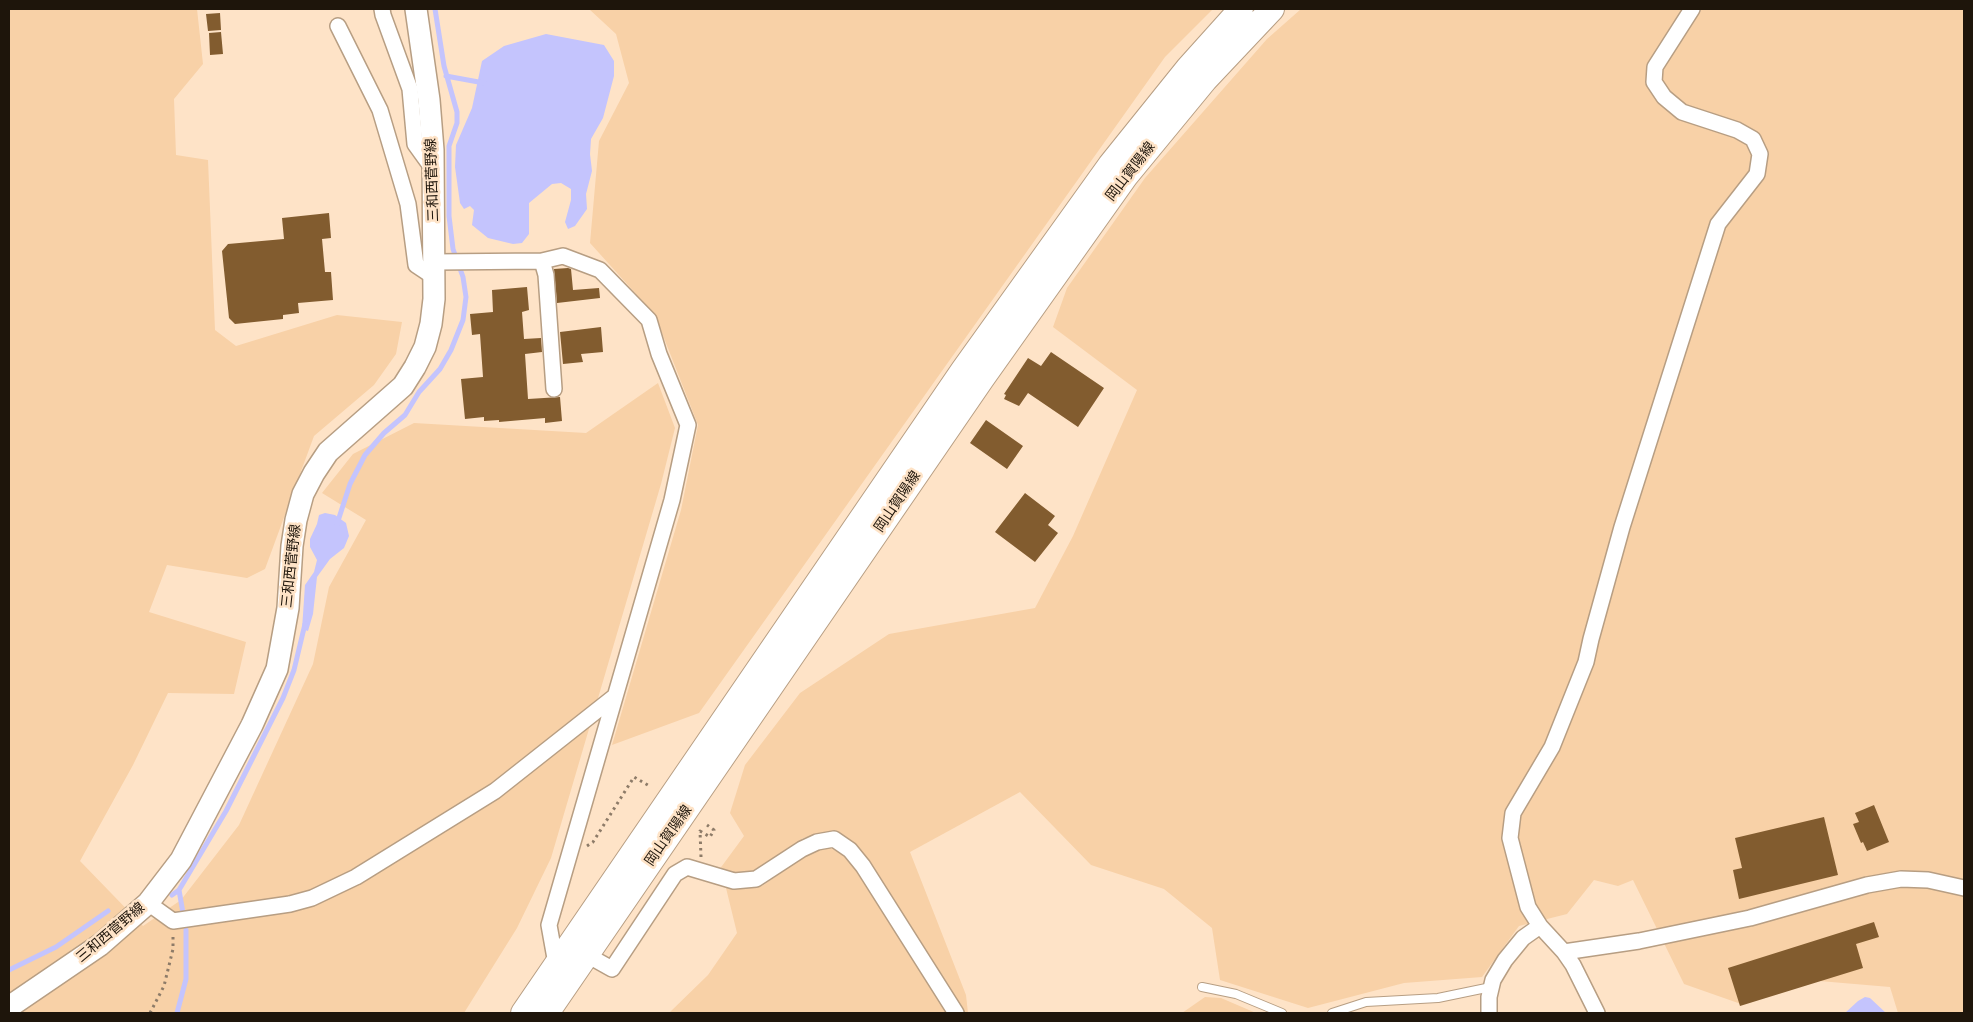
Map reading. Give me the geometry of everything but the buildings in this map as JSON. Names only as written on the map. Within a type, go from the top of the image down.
[{"type":"main road","name":"三和西菅野線","points":[[9,1008],[100,945],[135,912],[148,903],[181,860],[252,726],[277,669],[288,608],[294,528],[303,494],[328,452],[403,386],[416,367],[425,347],[431,324],[434,299],[447,265],[433,169],[429,100],[416,9]]},
{"type":"main road","name":"岡山賀陽線","points":[[523,1013],[963,370],[1110,165],[1188,68],[1241,9]]},
{"type":"main road","name":"岡山賀陽線","points":[[546,1013],[982,379],[1126,176],[1205,80],[1272,9]]},
{"type":"street","points":[[382,9],[382,15],[410,89],[415,144],[433,169]]},
{"type":"street","points":[[1597,1013],[1573,965],[1564,952],[1540,926],[1528,907],[1510,838],[1513,813],[1552,748],[1586,662],[1622,527],[1718,224],[1757,174],[1760,154],[1753,139],[1736,130],[1682,112],[1664,97],[1654,82],[1655,67],[1692,9]]},
{"type":"street","points":[[338,26],[380,110],[408,204],[416,265],[542,261],[563,256],[600,270],[649,320],[659,354],[688,425],[672,500],[549,925],[556,964]]},
{"type":"street","points":[[542,261],[546,275],[554,389]]},
{"type":"street","points":[[148,903],[173,921],[290,904],[312,898],[356,877],[495,791],[614,697]]},
{"type":"street","points":[[587,955],[612,969],[675,874],[687,867],[734,881],[756,880],[802,849],[817,842],[834,839],[850,850],[863,866],[908,941],[956,1013]]},
{"type":"street","points":[[1564,952],[1639,941],[1750,918],[1866,885],[1901,879],[1928,880],[1964,888]]},
{"type":"street","points":[[1489,1013],[1489,997],[1493,980],[1505,960],[1523,938],[1540,926]]},
{"type":"lane","points":[[1202,987],[1236,994],[1282,1013]]},
{"type":"lane","points":[[1332,1013],[1366,1002],[1438,998],[1491,987]]},
{"type":"path","points":[[566,865],[593,842],[634,776],[651,787]]},
{"type":"path","points":[[697,869],[701,860],[700,831],[710,837],[714,830],[707,825]]},
{"type":"path","points":[[150,1013],[164,986],[171,958],[173,949],[173,921]]},
{"type":"shaded area","points":[[9,9],[197,9],[203,64],[174,99],[176,155],[208,160],[215,330],[236,346],[337,315],[402,322],[396,354],[374,385],[314,436],[265,569],[247,578],[167,565],[149,612],[246,642],[234,694],[168,693],[133,765],[80,861],[143,926],[181,900],[239,825],[313,664],[329,587],[366,520],[322,493],[353,454],[414,423],[586,433],[658,383],[675,428],[661,484],[551,858],[517,928],[464,1013],[9,1013]]},
{"type":"shaded area","points":[[589,9],[1213,9],[1165,57],[699,713],[612,745],[681,510],[698,425],[655,315],[590,243],[599,141],[629,83],[616,34]]},
{"type":"shaded area","points":[[1301,9],[1682,9],[1674,30],[1699,9],[1964,9],[1964,1013],[1898,1013],[1890,987],[1796,979],[1741,1004],[1684,984],[1633,880],[1618,886],[1594,880],[1567,914],[1519,926],[1482,977],[1404,983],[1308,1008],[1220,980],[1212,928],[1164,889],[1091,865],[1020,792],[910,852],[966,995],[968,1013],[963,1013],[856,848],[816,836],[803,838],[754,872],[737,875],[719,870],[744,836],[730,813],[745,765],[800,693],[889,634],[1035,608],[1073,536],[1137,390],[1053,327],[1067,288],[1145,178],[1267,39]]},
{"type":"shaded area","points":[[830,848],[848,857],[948,1013],[669,1013],[708,975],[737,933],[726,888],[762,886],[811,852]]},
{"type":"shaded area","points":[[1205,997],[1221,998],[1256,1013],[1182,1013]]},
{"type":"water","points":[[546,34],[604,45],[614,61],[614,76],[603,118],[591,139],[592,171],[586,194],[587,209],[575,226],[568,229],[565,222],[571,200],[571,189],[561,183],[552,184],[529,203],[529,234],[522,243],[513,244],[488,238],[472,225],[474,210],[470,206],[464,209],[460,203],[455,167],[456,145],[472,108],[482,61],[504,46]]},
{"type":"water","points":[[325,513],[335,515],[346,523],[349,536],[344,548],[330,559],[317,577],[313,614],[308,631],[302,629],[305,585],[314,572],[317,560],[310,547],[310,539],[319,515]]},
{"type":"water","points":[[1865,997],[1870,998],[1886,1013],[1845,1013]]},
{"type":"waterway","points":[[337,524],[350,484],[365,455],[384,433],[405,415],[419,392],[440,369],[451,350],[463,320],[466,297],[463,277],[453,249],[449,216],[449,146],[457,123],[457,112],[444,66],[435,9]]},
{"type":"waterway","points":[[446,76],[484,83]]},
{"type":"waterway","points":[[172,895],[179,890],[226,811],[283,698],[294,670],[305,624]]},
{"type":"waterway","points":[[179,890],[183,913]]},
{"type":"waterway","points":[[9,970],[56,947],[108,911]]},
{"type":"waterway","points":[[177,1013],[186,979],[186,930]]}]
